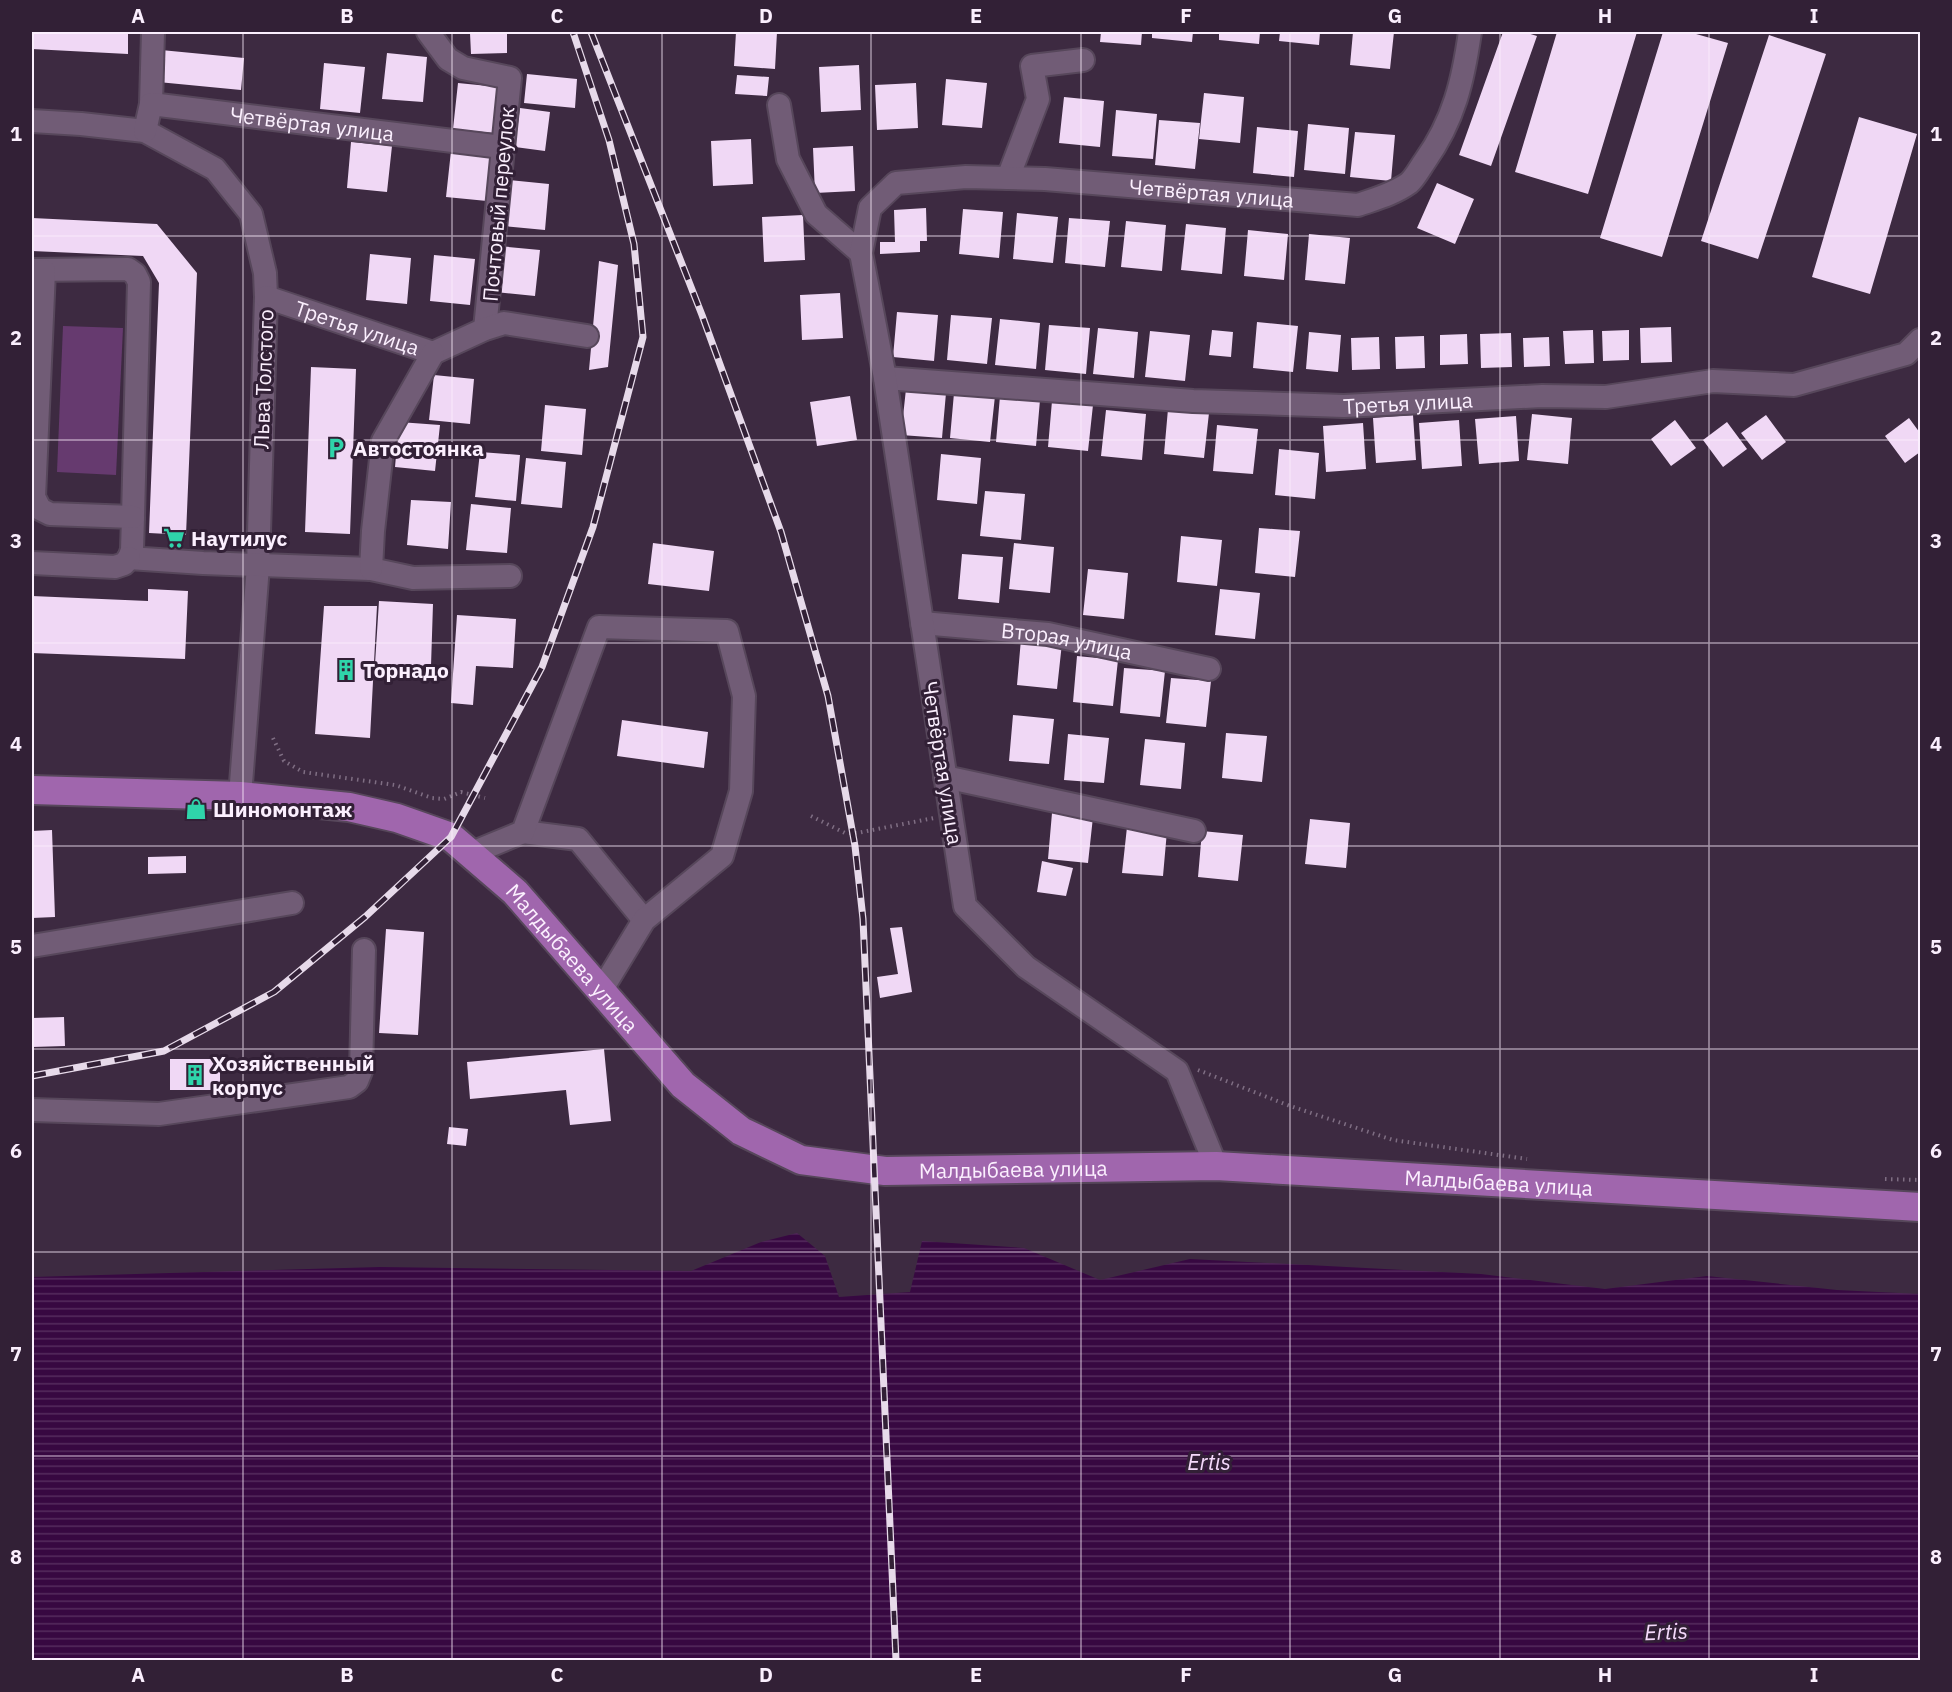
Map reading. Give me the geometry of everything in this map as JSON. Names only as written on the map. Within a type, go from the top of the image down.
[{"type":"main road","name":"Малдыбаева улица","points":[[32,790],[240,796],[349,807],[397,818],[451,837],[515,892],[683,1085],[741,1131],[801,1160],[885,1172],[1216,1166],[1920,1207]]},
{"type":"street","points":[[145,131],[151,104],[153,32]]},
{"type":"street","name":"Почтовый переулок","points":[[428,32],[448,59],[464,68],[510,78],[486,329]]},
{"type":"street","name":"Четвёртая улица","points":[[1216,1166],[1177,1071],[1026,967],[965,906],[885,378],[861,254],[870,208],[897,183],[966,177],[1045,179],[1358,205],[1387,195],[1410,182],[1428,157],[1452,116],[1465,68],[1470,32]]},
{"type":"street","points":[[1008,178],[1038,99],[1032,66],[1083,60]]},
{"type":"street","name":"Четвёртая улица","points":[[151,104],[502,147]]},
{"type":"street","points":[[779,105],[788,159],[816,214],[861,254]]},
{"type":"street","name":"Льва Толстого","points":[[32,121],[145,131],[215,170],[251,214],[265,273],[266,297],[258,566],[240,796]]},
{"type":"street","points":[[32,563],[115,567],[124,564],[129,558],[132,550],[133,518],[139,282],[135,274],[128,269],[38,271],[34,497],[40,508],[50,514],[133,518]]},
{"type":"street","name":"Третья улица","points":[[266,297],[433,353],[504,323],[587,336]]},
{"type":"street","name":"Третья улица","points":[[885,378],[1193,401],[1344,406],[1542,396],[1606,397],[1713,381],[1794,386],[1906,354],[1920,340]]},
{"type":"street","points":[[371,569],[383,441],[433,353]]},
{"type":"street","points":[[129,558],[258,566],[371,569],[413,578],[510,576]]},
{"type":"street","name":"Вторая улица","points":[[922,623],[1048,634],[1209,669]]},
{"type":"street","points":[[523,832],[598,627],[727,631],[744,696],[741,791],[722,856],[644,920],[601,991]]},
{"type":"street","points":[[945,777],[1194,831]]},
{"type":"street","points":[[472,853],[523,832],[578,839],[644,920]]},
{"type":"street","points":[[32,946],[292,903]]},
{"type":"street","points":[[32,1110],[159,1114],[349,1087],[357,1081],[361,1071],[364,950]]},
{"type":"path","points":[[273,738],[284,761],[303,771],[395,785],[432,798],[444,799],[461,792],[485,798]]},
{"type":"path","points":[[811,816],[845,833],[857,833],[951,814]]},
{"type":"path","points":[[1161,1059],[1190,1066],[1290,1106],[1393,1140],[1537,1160]]},
{"type":"path","points":[[1874,1179],[1920,1180]]},
{"type":"shaded area","points":[[63,326],[123,328],[116,475],[57,472]]},
{"type":"water","name":"Ertis","points":[[797,1233],[825,1256],[839,1297],[910,1292],[922,1241],[1024,1248],[1100,1280],[1190,1259],[1481,1274],[1605,1289],[1707,1276],[1837,1290],[1920,1294],[1920,1660],[32,1660],[32,1277],[380,1267],[691,1271],[761,1242]]},
{"type":"building","points":[[32,32],[128,32],[128,54],[32,49]]},
{"type":"building","points":[[507,32],[507,53],[471,54],[470,33]]},
{"type":"building","points":[[736,32],[777,32],[775,69],[734,66]]},
{"type":"building","points":[[1101,32],[1142,32],[1141,45],[1100,42]]},
{"type":"building","points":[[1152,32],[1193,32],[1192,42],[1152,38]]},
{"type":"building","points":[[1219,32],[1260,32],[1259,44],[1219,40]]},
{"type":"building","points":[[1280,32],[1320,32],[1319,45],[1279,41]]},
{"type":"building","points":[[1353,32],[1394,32],[1390,69],[1350,65]]},
{"type":"building","points":[[1503,32],[1524,32],[1537,36],[1491,166],[1459,155]]},
{"type":"building","points":[[1557,32],[1637,32],[1588,194],[1515,172]]},
{"type":"building","points":[[1663,32],[1689,32],[1728,43],[1662,257],[1600,238]]},
{"type":"building","points":[[1769,35],[1826,54],[1758,259],[1701,241]]},
{"type":"building","points":[[161,50],[244,58],[241,90],[158,82]]},
{"type":"building","points":[[387,53],[427,57],[423,102],[382,99]]},
{"type":"building","points":[[324,63],[365,67],[360,113],[320,109]]},
{"type":"building","points":[[859,65],[861,110],[821,112],[819,67]]},
{"type":"building","points":[[527,74],[577,79],[575,108],[524,103]]},
{"type":"building","points":[[737,75],[769,77],[767,96],[735,94]]},
{"type":"building","points":[[946,79],[987,83],[982,128],[942,125]]},
{"type":"building","points":[[458,83],[498,87],[494,133],[453,129]]},
{"type":"building","points":[[916,83],[918,128],[877,130],[875,85]]},
{"type":"building","points":[[1204,93],[1244,97],[1240,143],[1199,139]]},
{"type":"building","points":[[1064,97],[1104,101],[1100,147],[1059,143]]},
{"type":"building","points":[[520,108],[550,112],[545,151],[515,147]]},
{"type":"building","points":[[1116,110],[1157,114],[1153,159],[1112,156]]},
{"type":"building","points":[[1859,117],[1917,134],[1870,294],[1812,277]]},
{"type":"building","points":[[1159,120],[1200,123],[1195,169],[1155,165]]},
{"type":"building","points":[[1308,124],[1349,128],[1345,174],[1304,170]]},
{"type":"building","points":[[1257,127],[1298,131],[1294,177],[1253,173]]},
{"type":"building","points":[[1355,132],[1395,135],[1391,181],[1350,177]]},
{"type":"building","points":[[751,139],[753,184],[713,186],[711,141]]},
{"type":"building","points":[[351,142],[392,146],[387,192],[347,188]]},
{"type":"building","points":[[853,146],[855,191],[815,193],[813,148]]},
{"type":"building","points":[[451,151],[491,155],[487,201],[446,197]]},
{"type":"building","points":[[509,180],[549,184],[545,230],[504,226]]},
{"type":"building","points":[[1437,183],[1474,199],[1455,244],[1417,228]]},
{"type":"building","points":[[926,208],[927,241],[920,241],[920,252],[880,254],[880,242],[895,242],[894,210]]},
{"type":"building","points":[[963,209],[1003,212],[999,258],[959,254]]},
{"type":"building","points":[[1017,213],[1058,217],[1053,263],[1013,259]]},
{"type":"building","points":[[803,215],[805,260],[764,262],[762,217]]},
{"type":"building","points":[[32,218],[157,224],[197,273],[186,535],[149,533],[159,283],[143,256],[32,251]]},
{"type":"building","points":[[1069,218],[1110,221],[1105,267],[1065,263]]},
{"type":"building","points":[[1126,221],[1166,225],[1162,271],[1121,267]]},
{"type":"building","points":[[1186,224],[1226,228],[1222,274],[1181,270]]},
{"type":"building","points":[[1248,230],[1288,234],[1284,280],[1244,276]]},
{"type":"building","points":[[1309,234],[1350,238],[1345,284],[1305,280]]},
{"type":"building","points":[[499,246],[540,250],[535,296],[495,292]]},
{"type":"building","points":[[370,254],[411,258],[407,304],[366,300]]},
{"type":"building","points":[[434,255],[475,259],[470,305],[430,301]]},
{"type":"building","points":[[599,261],[618,265],[608,367],[589,370]]},
{"type":"building","points":[[840,293],[843,338],[802,340],[800,295]]},
{"type":"building","points":[[897,312],[938,315],[934,361],[893,357]]},
{"type":"building","points":[[951,315],[992,318],[987,364],[947,360]]},
{"type":"building","points":[[1000,319],[1040,323],[1036,369],[995,365]]},
{"type":"building","points":[[1257,322],[1298,326],[1293,372],[1253,368]]},
{"type":"building","points":[[1049,325],[1090,328],[1086,374],[1045,370]]},
{"type":"building","points":[[1671,327],[1672,362],[1641,363],[1640,328]]},
{"type":"building","points":[[1098,328],[1138,332],[1134,378],[1093,374]]},
{"type":"building","points":[[1212,330],[1233,332],[1231,357],[1209,355]]},
{"type":"building","points":[[1593,330],[1594,363],[1565,364],[1563,331]]},
{"type":"building","points":[[1629,330],[1629,360],[1603,361],[1602,331]]},
{"type":"building","points":[[1150,331],[1190,335],[1185,381],[1145,377]]},
{"type":"building","points":[[1309,332],[1341,335],[1338,372],[1306,369]]},
{"type":"building","points":[[1511,333],[1512,367],[1481,368],[1480,334]]},
{"type":"building","points":[[1467,334],[1468,364],[1440,365],[1440,335]]},
{"type":"building","points":[[1424,336],[1425,368],[1396,369],[1395,337]]},
{"type":"building","points":[[1379,337],[1380,369],[1352,370],[1351,338]]},
{"type":"building","points":[[1549,337],[1550,366],[1524,367],[1523,338]]},
{"type":"building","name":"Автостоянка","points":[[311,367],[356,369],[350,534],[305,532]]},
{"type":"building","points":[[434,375],[474,379],[470,424],[429,420]]},
{"type":"building","points":[[906,389],[946,393],[942,438],[901,435]]},
{"type":"building","points":[[954,393],[995,396],[990,442],[950,438]]},
{"type":"building","points":[[850,396],[857,440],[817,446],[810,402]]},
{"type":"building","points":[[1000,396],[1040,400],[1036,446],[996,442]]},
{"type":"building","points":[[1052,401],[1093,405],[1088,451],[1048,447]]},
{"type":"building","points":[[545,405],[586,409],[582,455],[541,451]]},
{"type":"building","points":[[1168,409],[1209,413],[1204,458],[1164,454]]},
{"type":"building","points":[[1106,410],[1146,414],[1142,460],[1101,456]]},
{"type":"building","points":[[1532,414],[1572,418],[1568,464],[1527,460]]},
{"type":"building","points":[[1413,415],[1416,460],[1376,463],[1373,418]]},
{"type":"building","points":[[1766,415],[1786,442],[1762,460],[1741,433]]},
{"type":"building","points":[[1516,416],[1519,461],[1479,464],[1475,419]]},
{"type":"building","points":[[1909,418],[1920,433],[1920,452],[1905,463],[1885,436]]},
{"type":"building","points":[[1459,420],[1462,466],[1422,469],[1419,423]]},
{"type":"building","points":[[1675,420],[1696,448],[1671,466],[1651,439]]},
{"type":"building","points":[[399,422],[440,425],[435,471],[395,467]]},
{"type":"building","points":[[1727,422],[1747,449],[1723,467],[1703,440]]},
{"type":"building","points":[[1363,423],[1366,469],[1326,472],[1323,426]]},
{"type":"building","points":[[1217,425],[1258,429],[1253,474],[1213,471]]},
{"type":"building","points":[[1279,449],[1319,453],[1315,499],[1275,495]]},
{"type":"building","points":[[480,452],[520,455],[516,501],[475,497]]},
{"type":"building","points":[[941,454],[981,458],[977,504],[937,500]]},
{"type":"building","points":[[526,458],[566,462],[562,508],[521,504]]},
{"type":"building","points":[[985,491],[1025,494],[1021,540],[980,536]]},
{"type":"building","points":[[411,500],[451,502],[448,549],[407,545]]},
{"type":"building","points":[[471,504],[511,508],[507,553],[466,550]]},
{"type":"building","points":[[1259,528],[1300,531],[1295,577],[1255,573]]},
{"type":"building","points":[[1181,536],[1222,540],[1217,586],[1177,582]]},
{"type":"building","points":[[653,543],[714,551],[709,591],[648,584]]},
{"type":"building","points":[[1014,543],[1054,547],[1050,593],[1009,589]]},
{"type":"building","points":[[962,554],[1003,557],[999,603],[958,599]]},
{"type":"building","points":[[1088,569],[1128,573],[1124,619],[1083,615]]},
{"type":"building","points":[[148,589],[188,591],[185,659],[32,653],[32,596],[148,601]]},
{"type":"building","points":[[1220,589],[1260,593],[1255,639],[1215,635]]},
{"type":"building","points":[[379,601],[433,604],[431,666],[375,664]]},
{"type":"building","name":"Торнадо","points":[[324,606],[377,606],[370,738],[315,734]]},
{"type":"building","points":[[457,615],[516,619],[513,668],[476,666],[473,705],[451,703]]},
{"type":"building","points":[[1021,639],[1062,643],[1057,689],[1017,685]]},
{"type":"building","points":[[1077,656],[1118,660],[1113,706],[1073,702]]},
{"type":"building","points":[[1124,668],[1165,671],[1160,717],[1120,713]]},
{"type":"building","points":[[1171,678],[1211,681],[1206,727],[1166,723]]},
{"type":"building","points":[[1013,715],[1054,719],[1049,764],[1009,761]]},
{"type":"building","points":[[622,720],[708,732],[704,768],[617,756]]},
{"type":"building","points":[[1226,733],[1267,736],[1262,782],[1222,778]]},
{"type":"building","points":[[1068,734],[1109,738],[1104,783],[1064,780]]},
{"type":"building","points":[[1145,739],[1185,743],[1181,789],[1140,785]]},
{"type":"building","points":[[1052,813],[1093,817],[1088,863],[1048,859]]},
{"type":"building","points":[[1310,819],[1350,823],[1346,868],[1305,864]]},
{"type":"building","points":[[1127,827],[1167,831],[1163,876],[1122,873]]},
{"type":"building","points":[[52,830],[55,917],[32,918],[32,831]]},
{"type":"building","points":[[1202,831],[1243,835],[1238,881],[1198,877]]},
{"type":"building","points":[[186,856],[186,873],[148,874],[148,857]]},
{"type":"building","points":[[1042,861],[1073,868],[1066,896],[1037,892]]},
{"type":"building","points":[[902,927],[912,992],[880,998],[877,977],[898,974],[890,928]]},
{"type":"building","points":[[386,929],[424,932],[418,1035],[379,1033]]},
{"type":"building","points":[[64,1017],[65,1046],[32,1047],[32,1018]]},
{"type":"building","points":[[604,1049],[611,1121],[570,1125],[566,1090],[470,1099],[467,1062]]},
{"type":"building","name":"Хозяйственный корпус","points":[[170,1059],[220,1059],[220,1090],[170,1090]]},
{"type":"building","points":[[449,1127],[468,1129],[466,1146],[447,1144]]},
{"type":"railway","points":[[32,1076],[164,1051],[274,992],[365,917],[451,837],[542,667],[593,527],[643,337],[634,244],[609,140],[573,32]]},
{"type":"railway","points":[[591,32],[702,315],[781,532],[828,696],[855,846],[863,919],[896,1660]]},
{"type":"place","name":"Автостоянка","points":[[336,448]]},
{"type":"place","name":"Наутилус","points":[[174,538]]},
{"type":"place","name":"Торнадо","points":[[346,670]]},
{"type":"place","name":"Шиномонтаж","points":[[196,809]]},
{"type":"place","name":"Хозяйственный корпус","points":[[195,1075]]}]
